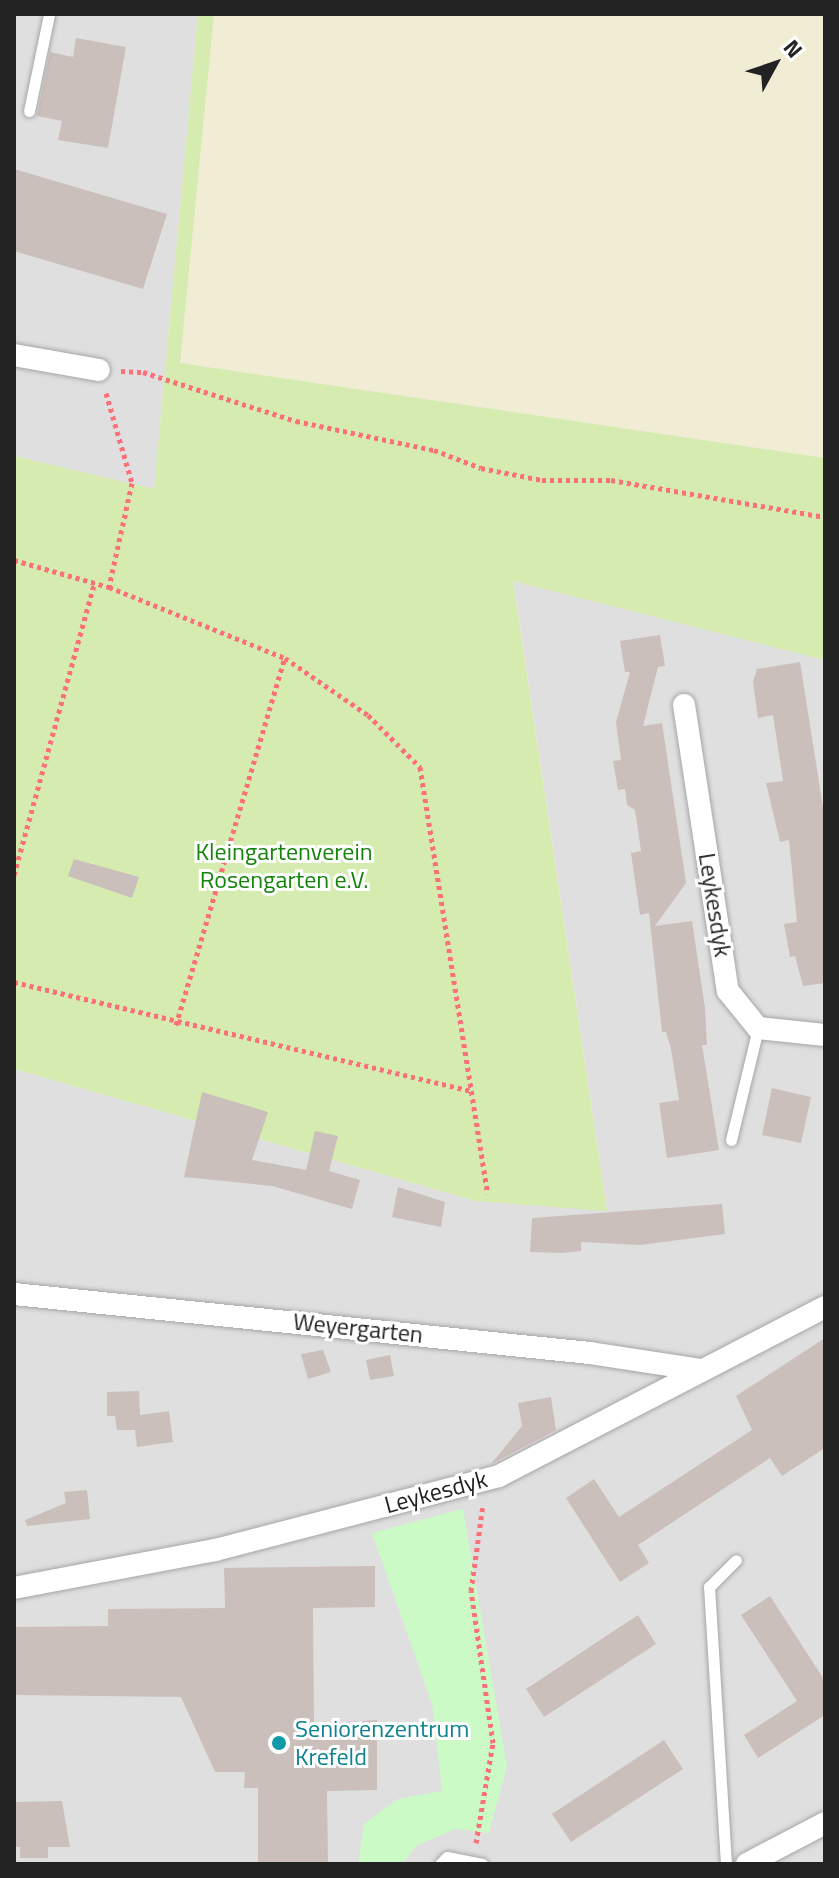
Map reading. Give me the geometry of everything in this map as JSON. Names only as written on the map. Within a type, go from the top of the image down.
[{"type":"street","points":[[14,355],[99,370]]},
{"type":"street","name":"Leykesdyk","points":[[684,705],[728,991],[758,1028]]},
{"type":"street","points":[[758,1028],[825,1035]]},
{"type":"street","name":"Weyergarten","points":[[14,1294],[590,1353],[701,1370]]},
{"type":"street","name":"Leykesdyk","points":[[14,1588],[215,1550],[486,1479],[825,1307]]},
{"type":"street","points":[[747,1864],[825,1823]]},
{"type":"lane","points":[[29,111],[49,14]]},
{"type":"lane","points":[[731,1140],[758,1028]]},
{"type":"lane","points":[[726,1864],[709,1587],[736,1560]]},
{"type":"lane","points":[[440,1864],[447,1857],[479,1862]]},
{"type":"path","points":[[109,587],[132,483],[99,370],[143,372],[296,421],[434,450],[481,468],[542,480],[611,480],[825,517]]},
{"type":"path","points":[[14,560],[109,587],[285,658],[368,715],[420,767],[488,1194]]},
{"type":"path","points":[[14,875],[94,584]]},
{"type":"path","points":[[176,1025],[285,658]]},
{"type":"path","points":[[14,982],[176,1025],[473,1091]]},
{"type":"path","points":[[479,1862],[476,1831],[493,1743],[471,1591],[486,1479]]},
{"type":"shaded area","points":[[14,14],[198,14],[154,490],[14,456]]},
{"type":"shaded area","points":[[214,14],[825,14],[825,458],[180,363]]},
{"type":"shaded area","points":[[512,572],[825,657],[825,1864],[14,1864],[14,1069],[476,1201],[607,1210]]},
{"type":"green space","name":"Kleingartenverein Rosengarten e.V.","points":[[198,14],[214,14],[180,363],[825,458],[825,660],[513,581],[607,1211],[476,1201],[14,1069],[14,456],[154,489]]},
{"type":"green space","points":[[463,1509],[507,1766],[489,1833],[455,1829],[416,1846],[402,1864],[358,1864],[364,1824],[398,1799],[442,1791],[432,1704],[372,1533]]},
{"type":"building","points":[[76,38],[126,47],[108,148],[58,140],[62,121],[37,116],[50,52],[73,57]]},
{"type":"building","points":[[14,169],[167,214],[143,289],[14,251]]},
{"type":"building","points":[[660,635],[665,666],[658,667],[643,726],[662,723],[686,883],[655,926],[692,921],[705,1008],[707,1045],[702,1045],[719,1150],[667,1158],[659,1103],[679,1100],[671,1049],[666,1032],[662,1032],[649,913],[640,915],[631,853],[641,851],[635,810],[627,805],[625,789],[618,790],[613,761],[621,760],[616,722],[630,672],[625,672],[620,641]]},
{"type":"building","points":[[800,662],[825,820],[825,983],[803,986],[795,956],[790,957],[784,924],[797,922],[789,840],[780,842],[766,783],[783,781],[773,715],[758,718],[753,682],[757,669]]},
{"type":"building","points":[[74,859],[139,877],[132,898],[68,876]]},
{"type":"building","points":[[772,1088],[811,1097],[801,1143],[762,1135]]},
{"type":"building","points":[[202,1092],[268,1112],[252,1160],[306,1170],[315,1131],[338,1136],[329,1171],[360,1180],[352,1209],[272,1186],[184,1177]]},
{"type":"building","points":[[398,1187],[445,1202],[441,1227],[392,1217]]},
{"type":"building","points":[[722,1204],[725,1234],[640,1245],[581,1242],[581,1251],[530,1252],[532,1218]]},
{"type":"building","points":[[825,1338],[825,1448],[782,1476],[770,1458],[638,1545],[649,1563],[620,1582],[566,1498],[594,1479],[619,1517],[752,1430],[736,1396]]},
{"type":"building","points":[[323,1350],[331,1372],[308,1379],[301,1354]]},
{"type":"building","points":[[390,1355],[394,1376],[370,1380],[366,1360]]},
{"type":"building","points":[[139,1391],[140,1415],[169,1411],[173,1442],[137,1447],[135,1430],[117,1430],[115,1416],[107,1416],[107,1392]]},
{"type":"building","points":[[551,1397],[556,1430],[491,1464],[522,1426],[518,1403]]},
{"type":"building","points":[[87,1490],[90,1519],[27,1526],[25,1520],[66,1503],[64,1492]]},
{"type":"building","points":[[375,1566],[375,1607],[313,1608],[314,1724],[377,1720],[377,1790],[327,1791],[328,1864],[258,1864],[258,1788],[244,1788],[245,1772],[215,1772],[181,1697],[14,1695],[14,1627],[108,1626],[108,1609],[225,1608],[224,1568]]},
{"type":"building","points":[[770,1596],[825,1681],[825,1715],[758,1758],[744,1735],[797,1701],[741,1615]]},
{"type":"building","points":[[638,1615],[656,1644],[544,1717],[526,1689]]},
{"type":"building","points":[[664,1740],[683,1769],[571,1842],[552,1814]]},
{"type":"building","points":[[62,1801],[70,1847],[48,1847],[48,1858],[20,1858],[20,1847],[14,1847],[14,1802]]},
{"type":"place","name":"Seniorenzentrum Krefeld","points":[[279,1743]]}]
